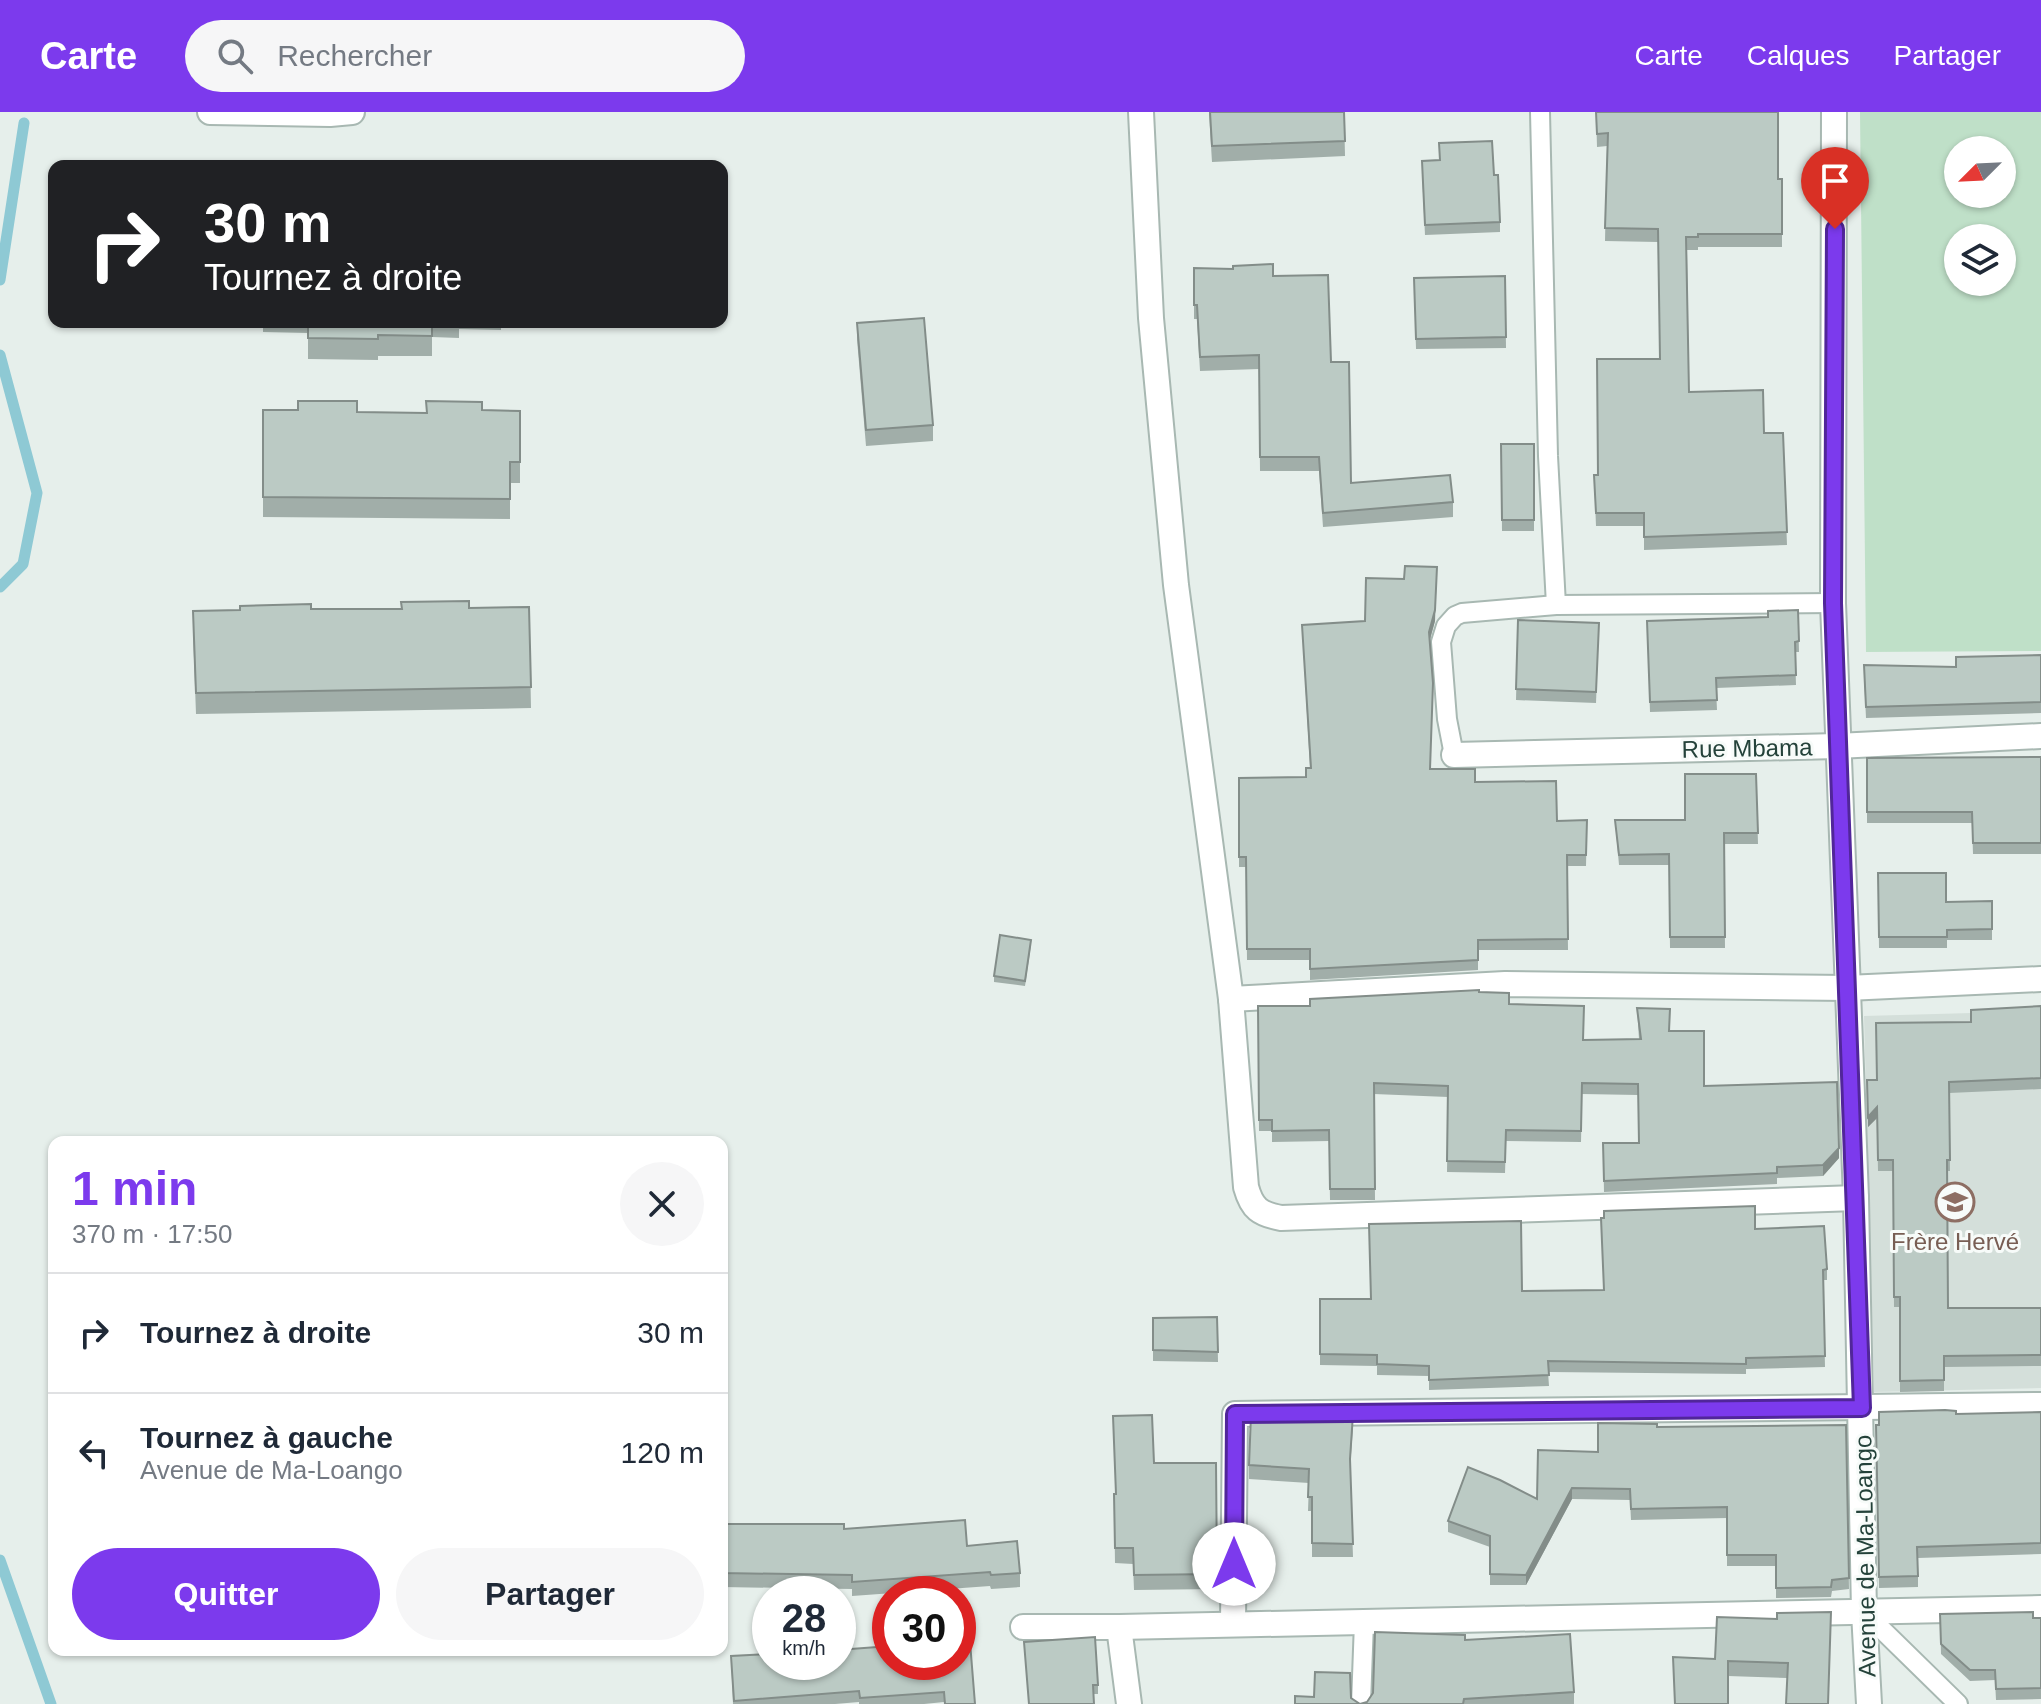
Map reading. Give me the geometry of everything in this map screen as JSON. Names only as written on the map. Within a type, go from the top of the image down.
[{"type":"street","points":[[210,112],[352,112]]},
{"type":"street","points":[[1141,112],[1151,318],[1176,585],[1231,999],[1246,1187],[1251,1204],[1262,1214],[1281,1218],[1856,1198]]},
{"type":"street","name":"Avenue de Ma-Loango","points":[[1834,112],[1833,603],[1856,1198],[1864,1612],[1869,1704]]},
{"type":"street","name":"Rue Mbama","points":[[1454,755],[1837,746],[2041,736]]},
{"type":"street","points":[[1231,999],[1505,984],[1847,988],[2041,979]]},
{"type":"street","points":[[1233,1624],[1235,1414],[2041,1405]]},
{"type":"street","points":[[1023,1627],[2041,1608]]},
{"type":"street","points":[[1119,1627],[1129,1704]]},
{"type":"lane","points":[[1540,112],[1548,456],[1556,605]]},
{"type":"lane","points":[[1454,755],[1447,719],[1441,642],[1446,626],[1462,613],[1556,605],[1833,603]]},
{"type":"lane","points":[[1864,1612],[1958,1704]]},
{"type":"lane","points":[[1361,1704],[1364,1622]]},
{"type":"shaded area","name":"Frère Hervé","points":[[2041,1011],[2041,1388],[1874,1392],[1864,1016]]},
{"type":"green space","points":[[1860,112],[2041,112],[2041,651],[1866,652]]},
{"type":"building","points":[[1210,112],[1344,112],[1345,141],[1212,146]]},
{"type":"building","points":[[1596,112],[1778,112],[1782,234],[1698,234],[1698,237],[1686,237],[1689,392],[1763,390],[1764,433],[1783,433],[1787,532],[1644,537],[1644,513],[1596,513],[1597,359],[1660,359],[1658,229],[1605,228],[1608,133],[1597,134]]},
{"type":"building","points":[[1492,141],[1494,175],[1498,175],[1500,222],[1425,225],[1422,161],[1440,160],[1439,143]]},
{"type":"building","points":[[1273,264],[1273,276],[1328,275],[1331,362],[1349,362],[1351,483],[1450,475],[1453,502],[1323,513],[1319,457],[1260,457],[1259,355],[1200,357],[1197,305],[1194,305],[1194,268],[1233,269],[1233,266]]},
{"type":"building","points":[[1505,276],[1506,337],[1416,339],[1414,278]]},
{"type":"building","points":[[924,318],[933,425],[866,430],[857,323]]},
{"type":"building","points":[[308,328],[432,328],[432,336],[308,338]]},
{"type":"building","points":[[298,401],[357,401],[357,412],[427,413],[426,401],[482,402],[482,410],[520,411],[520,462],[510,462],[510,499],[263,497],[263,410],[298,410]]},
{"type":"building","points":[[1501,444],[1534,444],[1534,520],[1502,520]]},
{"type":"building","points":[[1405,566],[1437,567],[1435,610],[1429,632],[1433,683],[1430,769],[1475,769],[1475,782],[1556,781],[1557,821],[1587,820],[1586,855],[1567,855],[1568,939],[1478,940],[1478,960],[1310,969],[1310,949],[1247,949],[1246,857],[1239,857],[1239,778],[1306,777],[1306,768],[1311,768],[1302,625],[1365,621],[1366,578],[1404,579]]},
{"type":"building","points":[[469,601],[469,608],[529,607],[531,687],[196,693],[193,611],[311,604],[311,609],[402,609],[401,602]]},
{"type":"building","points":[[1798,610],[1796,675],[1716,678],[1717,700],[1650,702],[1647,621],[1768,617],[1768,611]]},
{"type":"building","points":[[1518,620],[1599,623],[1596,692],[1516,689]]},
{"type":"building","points":[[2041,655],[2041,702],[1866,707],[1864,665],[1956,667],[1956,657]]},
{"type":"building","points":[[2041,757],[2041,843],[1973,843],[1972,812],[1867,812],[1867,758]]},
{"type":"building","points":[[1685,774],[1756,774],[1758,833],[1724,833],[1725,937],[1670,937],[1669,854],[1619,855],[1615,820],[1685,820]]},
{"type":"building","points":[[1878,873],[1946,873],[1946,902],[1992,901],[1992,929],[1947,930],[1947,937],[1879,937]]},
{"type":"building","points":[[1000,935],[1031,940],[1025,981],[994,976]]},
{"type":"building","points":[[1479,990],[1509,993],[1509,1004],[1584,1006],[1583,1040],[1641,1039],[1637,1008],[1670,1009],[1669,1031],[1704,1031],[1704,1086],[1837,1082],[1839,1148],[1823,1165],[1777,1167],[1777,1173],[1604,1181],[1603,1143],[1639,1143],[1638,1084],[1582,1083],[1581,1131],[1506,1130],[1505,1162],[1447,1161],[1448,1086],[1374,1083],[1375,1189],[1330,1189],[1329,1130],[1272,1131],[1272,1120],[1259,1120],[1258,1006],[1310,1006],[1310,999]]},
{"type":"building","points":[[2041,1006],[2041,1078],[1949,1082],[1950,1160],[1947,1160],[1948,1308],[2041,1308],[2041,1355],[1944,1356],[1944,1380],[1900,1381],[1900,1297],[1894,1297],[1893,1160],[1878,1160],[1877,1107],[1868,1117],[1867,1080],[1877,1080],[1876,1023],[1971,1022],[1971,1010]]},
{"type":"building","points":[[1755,1206],[1755,1229],[1824,1226],[1827,1269],[1823,1270],[1825,1356],[1746,1358],[1746,1364],[1548,1361],[1549,1375],[1429,1380],[1429,1366],[1377,1364],[1377,1355],[1320,1354],[1320,1299],[1371,1299],[1369,1224],[1521,1221],[1522,1291],[1604,1290],[1601,1218],[1604,1218],[1604,1211]]},
{"type":"building","points":[[1217,1317],[1218,1352],[1153,1350],[1153,1318]]},
{"type":"building","points":[[1956,1411],[1956,1414],[2041,1412],[2041,1543],[1917,1547],[1918,1576],[1879,1577],[1876,1425],[1879,1425],[1879,1412]]},
{"type":"building","points":[[1353,1414],[1350,1459],[1353,1544],[1312,1543],[1309,1469],[1249,1465],[1251,1415]]},
{"type":"building","points":[[1152,1415],[1154,1463],[1216,1463],[1217,1574],[1134,1575],[1133,1548],[1115,1548],[1113,1416]]},
{"type":"building","points":[[1598,1423],[1657,1424],[1657,1427],[1846,1425],[1849,1578],[1832,1580],[1831,1587],[1776,1588],[1776,1555],[1727,1555],[1727,1507],[1631,1509],[1630,1489],[1572,1488],[1526,1575],[1490,1574],[1490,1536],[1448,1521],[1468,1467],[1537,1499],[1538,1450],[1598,1452]]},
{"type":"building","points":[[965,1520],[967,1546],[1017,1541],[1020,1573],[872,1576],[872,1581],[856,1582],[856,1576],[852,1575],[728,1573],[728,1524],[844,1524],[844,1529]]},
{"type":"building","points":[[1831,1612],[1828,1704],[1786,1704],[1788,1663],[1728,1661],[1728,1704],[1675,1704],[1673,1657],[1715,1659],[1717,1617],[1777,1619],[1777,1613]]},
{"type":"building","points":[[2033,1612],[2033,1618],[2041,1618],[2041,1688],[1996,1689],[1995,1670],[1970,1670],[1941,1644],[1940,1614]]},
{"type":"building","points":[[1375,1632],[1465,1635],[1465,1640],[1570,1634],[1574,1692],[1464,1699],[1463,1704],[1360,1704],[1367,1702],[1373,1693]]},
{"type":"building","points":[[1095,1637],[1098,1685],[1093,1685],[1094,1704],[1029,1704],[1024,1642]]},
{"type":"building","points":[[872,1647],[872,1680],[973,1680],[975,1704],[945,1704],[944,1692],[860,1698],[859,1691],[734,1701],[731,1656],[752,1655],[752,1680],[856,1680],[856,1649]]},
{"type":"building","points":[[1315,1672],[1350,1673],[1351,1698],[1360,1704],[1295,1704],[1295,1696],[1314,1697]]},
{"type":"waterway","points":[[0,280],[24,123]]},
{"type":"waterway","points":[[0,355],[37,493],[23,564],[0,587]]},
{"type":"waterway","points":[[0,1560],[51,1704]]},
{"type":"place","name":"Frère Hervé","points":[[1955,1202]]},
{"type":"route","points":[[1234,1564],[1235,1414],[1862,1408],[1833,603],[1835,229]]}]
